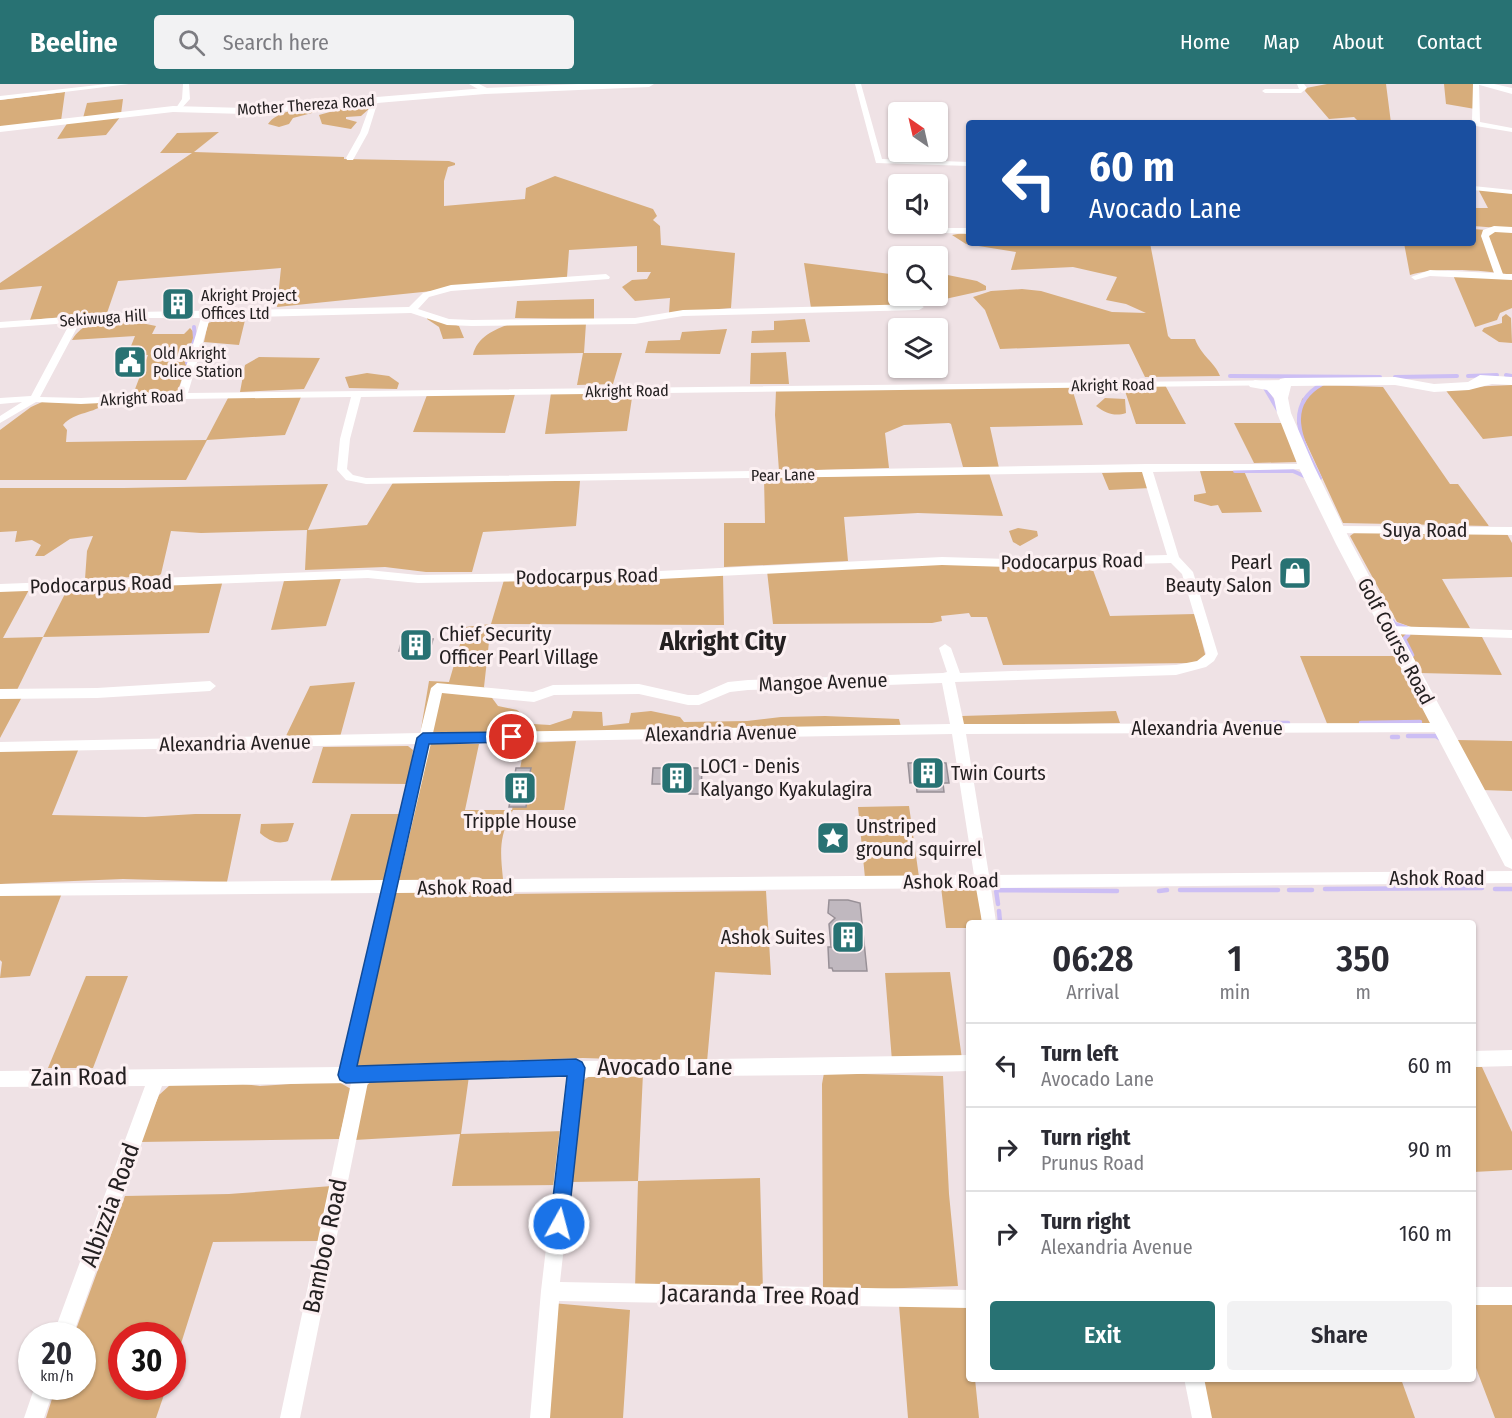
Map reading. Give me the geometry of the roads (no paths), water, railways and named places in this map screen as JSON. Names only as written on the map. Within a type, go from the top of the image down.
[{"type":"street","points":[[0,98],[126,84]]},
{"type":"street","points":[[180,108],[186,99],[186,84]]},
{"type":"street","points":[[472,84],[487,88]]},
{"type":"street","name":"Mother Thereza Road","points":[[0,129],[180,108],[246,111],[487,88],[649,84]]},
{"type":"street","points":[[858,84],[879,161],[966,164]]},
{"type":"street","points":[[1265,91],[1299,92],[1304,88],[1300,84]]},
{"type":"street","points":[[1474,120],[1476,84]]},
{"type":"street","points":[[1481,84],[1512,91]]},
{"type":"street","points":[[350,158],[364,133],[374,100]]},
{"type":"street","points":[[1476,123],[1512,130]]},
{"type":"street","points":[[1476,185],[1512,192]]},
{"type":"street","points":[[1499,275],[1485,236],[1486,232],[1494,229],[1512,230]]},
{"type":"street","points":[[948,231],[966,231]]},
{"type":"street","points":[[1415,277],[1430,273],[1512,277]]},
{"type":"street","points":[[411,310],[426,295],[451,288],[606,277]]},
{"type":"street","points":[[411,310],[456,324],[635,321],[683,313],[919,307]]},
{"type":"street","name":"Sekiwuga Hill","points":[[0,325],[147,314],[206,315],[411,310]]},
{"type":"street","points":[[182,396],[206,315]]},
{"type":"street","points":[[0,420],[34,399],[77,319]]},
{"type":"street","points":[[1281,398],[1285,382],[1403,382],[1419,387],[1448,387],[1469,386],[1491,380],[1512,381]]},
{"type":"street","points":[[1287,417],[1307,381]]},
{"type":"street","name":"Akright Road","points":[[0,401],[34,399],[81,401],[182,396],[1285,382]]},
{"type":"street","points":[[1255,384],[1272,386],[1281,398]]},
{"type":"street","name":"Pear Lane","points":[[357,394],[345,439],[342,470],[350,478],[366,481],[561,480],[1146,467],[1306,466]]},
{"type":"street","name":"Golf Course Road","points":[[1281,398],[1284,413],[1306,466],[1512,860]]},
{"type":"street","points":[[1146,467],[1174,559]]},
{"type":"street","name":"Suya Road","points":[[1338,530],[1512,531]]},
{"type":"street","name":"Podocarpus Road","points":[[0,588],[368,574],[417,579],[660,575],[942,561],[1008,563],[1174,559]]},
{"type":"street","name":"Mangoe Avenue","points":[[437,688],[534,697],[553,690],[639,689],[688,700],[699,700],[734,686],[1176,670],[1201,664],[1211,657],[1187,572],[1174,559]]},
{"type":"street","points":[[1390,630],[1512,634]]},
{"type":"street","points":[[945,648],[989,920]]},
{"type":"street","points":[[0,694],[97,693],[210,686]]},
{"type":"street","name":"Bamboo Road","points":[[290,1418],[389,888],[423,738],[437,688]]},
{"type":"street","name":"Alexandria Avenue","points":[[0,747],[958,729],[1211,726],[1442,728]]},
{"type":"street","name":"Ashok Road","points":[[0,890],[1512,877]]},
{"type":"street","points":[[1476,1059],[1512,1058]]},
{"type":"street","name":"Avocado Lane","points":[[157,1076],[292,1077],[576,1068],[820,1067],[966,1063]]},
{"type":"street","points":[[540,1418],[550,1291],[576,1068]]},
{"type":"street","name":"Zain Road","points":[[0,1079],[157,1076]]},
{"type":"street","name":"Albizzia Road","points":[[68,1322],[157,1076]]},
{"type":"street","name":"Jacaranda Tree Road","points":[[550,1291],[966,1299]]},
{"type":"street","points":[[1476,1296],[1512,1296]]},
{"type":"street","points":[[1195,1382],[1202,1418]]},
{"type":"street","points":[[34,1418],[40,1400]]},
{"type":"waterway","points":[[187,363],[195,338],[194,327]]},
{"type":"waterway","points":[[1468,376],[1497,375]]},
{"type":"waterway","points":[[1506,375],[1512,376]]},
{"type":"waterway","points":[[1230,376],[1380,377]]},
{"type":"waterway","points":[[1395,377],[1457,376]]},
{"type":"waterway","points":[[1320,478],[1303,440],[1299,415],[1302,404],[1309,393],[1322,384]]},
{"type":"waterway","points":[[1265,388],[1278,410]]},
{"type":"waterway","points":[[1235,471],[1293,471],[1304,476]]},
{"type":"waterway","points":[[1392,620],[1394,624],[1406,628]]},
{"type":"waterway","points":[[1408,635],[1404,639],[1412,655]]},
{"type":"waterway","points":[[1361,723],[1420,722]]},
{"type":"waterway","points":[[1248,723],[1288,723]]},
{"type":"waterway","points":[[1408,736],[1436,736],[1441,739]]},
{"type":"waterway","points":[[1392,737],[1398,737]]},
{"type":"waterway","points":[[1325,889],[1482,888]]},
{"type":"waterway","points":[[1495,889],[1512,889]]},
{"type":"waterway","points":[[998,904],[996,890],[1117,891]]},
{"type":"waterway","points":[[1159,891],[1167,890]]},
{"type":"waterway","points":[[1180,890],[1278,890]]},
{"type":"waterway","points":[[1289,890],[1312,890]]},
{"type":"waterway","points":[[999,911],[1000,920]]},
{"type":"place","name":"Akright Project Offices Ltd","points":[[178,304]]},
{"type":"place","name":"Old Akright Police Station","points":[[130,362]]},
{"type":"place","name":"Pearl Beauty Salon","points":[[1295,573]]},
{"type":"place","name":"Chief Security Officer Pearl Village","points":[[416,645]]},
{"type":"place","name":"Twin Courts","points":[[928,773]]},
{"type":"place","name":"LOC1 - Denis Kalyango Kyakulagira","points":[[677,778]]},
{"type":"place","name":"Tripple House","points":[[520,788]]},
{"type":"place","name":"Unstriped ground squirrel","points":[[833,838]]},
{"type":"place","name":"Ashok Suites","points":[[848,937]]},
{"type":"district","name":"Akright City","points":[[723,641]]}]
